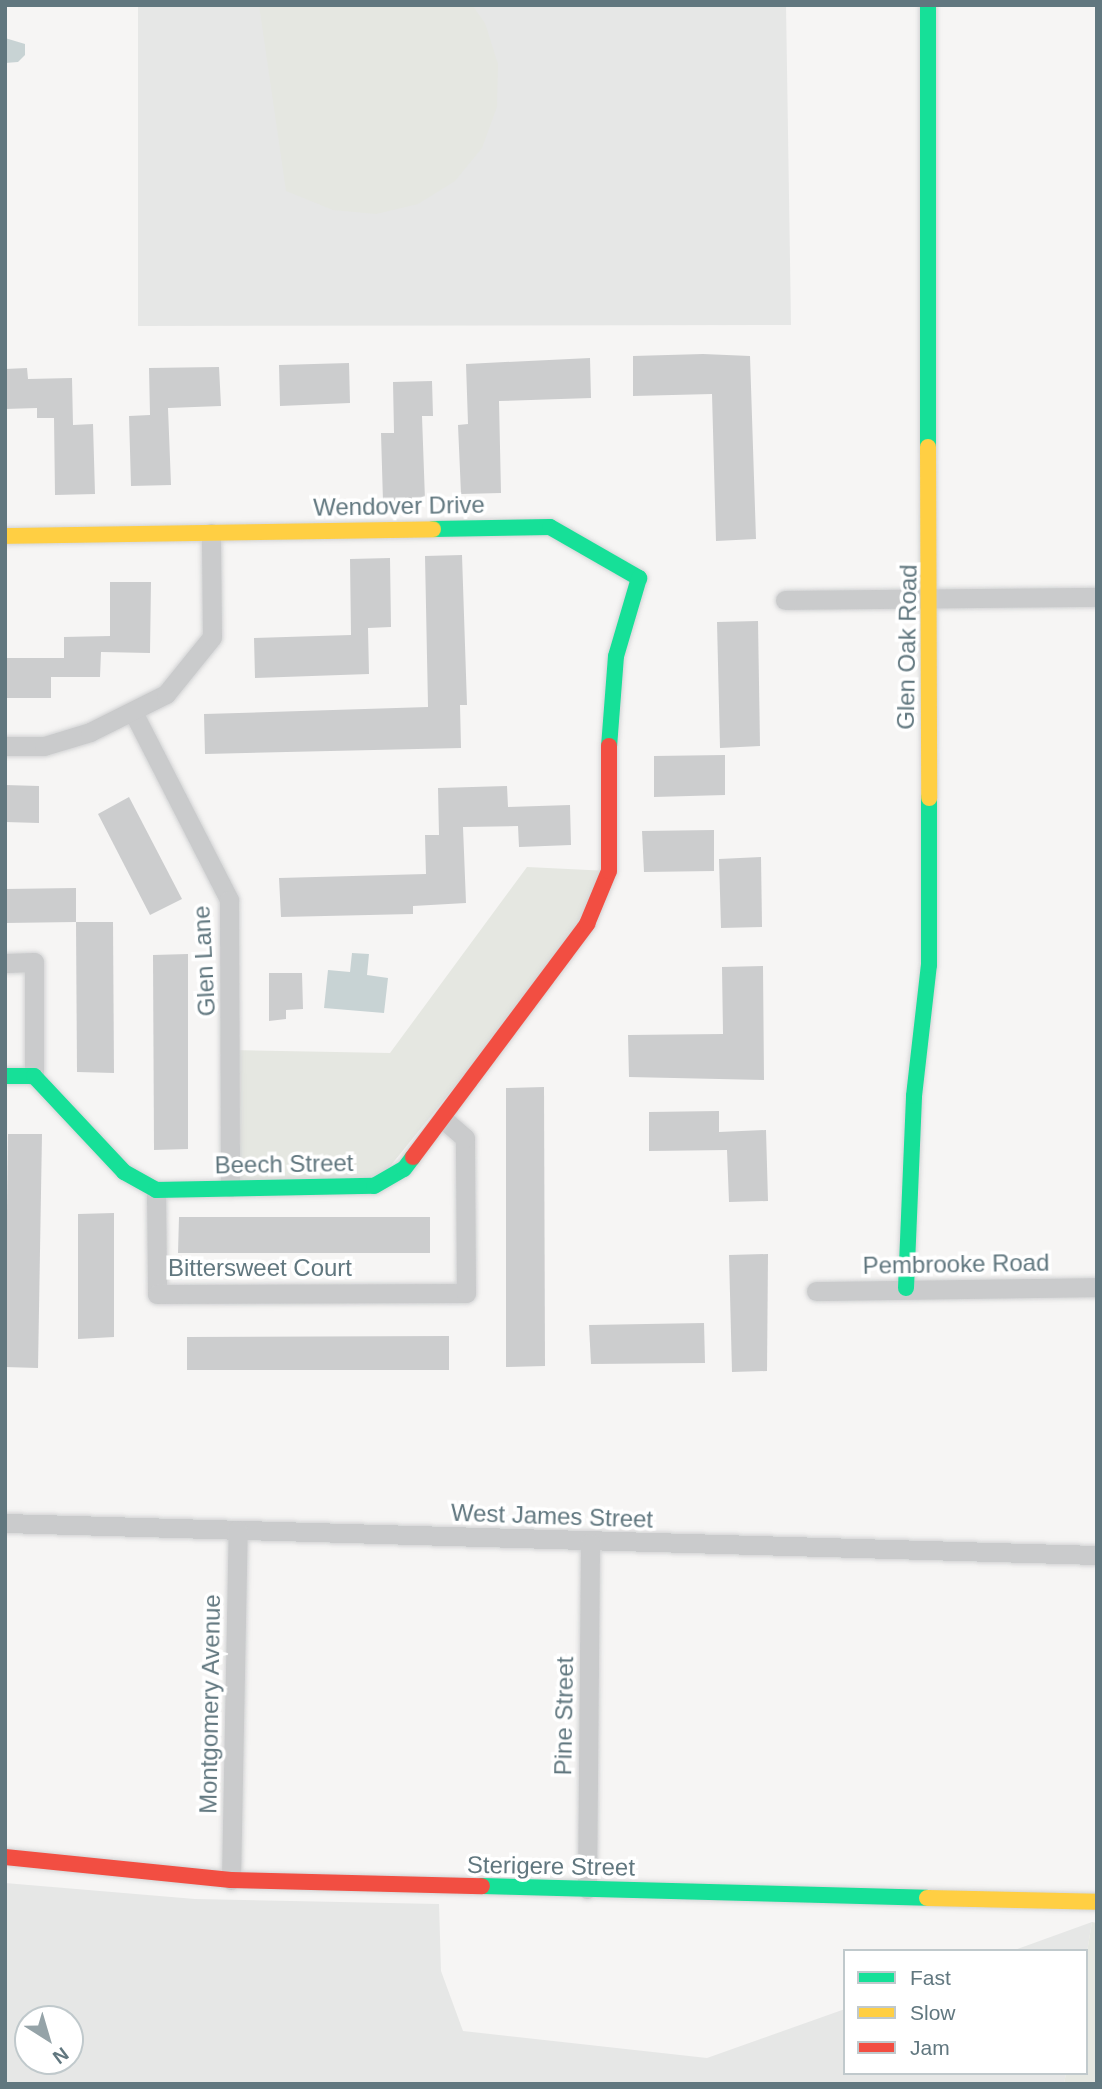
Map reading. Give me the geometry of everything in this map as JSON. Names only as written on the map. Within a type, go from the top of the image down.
[{"type":"street","name":"Glen Oak Road","points":[[906,1288],[914,1096],[929,965],[932,599],[929,5]]},
{"type":"street","name":"Wendover Drive","points":[[5,536],[550,527],[639,578],[617,656],[609,715]]},
{"type":"street","points":[[5,746],[44,746],[132,712],[166,694],[212,637],[211,533]]},
{"type":"street","points":[[785,600],[1097,597]]},
{"type":"street","name":"Glen Lane","points":[[132,712],[229,900],[230,1187]]},
{"type":"street","name":"Beech Street","points":[[156,1190],[374,1186],[404,1168],[587,924],[609,871],[609,715]]},
{"type":"street","points":[[5,963],[34,962],[34,1076],[124,1172],[156,1190]]},
{"type":"street","points":[[5,1076],[34,1076]]},
{"type":"street","name":"Bittersweet Court","points":[[156,1190],[157,1294],[466,1293],[465,1138],[443,1119]]},
{"type":"street","name":"Pembrooke Road","points":[[816,1291],[1097,1287]]},
{"type":"street","name":"West James Street","points":[[5,1523],[590,1543],[1097,1555]]},
{"type":"street","name":"Montgomery Avenue","points":[[231,1880],[238,1530]]},
{"type":"street","name":"Pine Street","points":[[587,1889],[590,1543]]},
{"type":"street","name":"Sterigere Street","points":[[5,1857],[231,1880],[1097,1902]]},
{"type":"shaded area","points":[[138,5],[786,5],[791,325],[138,326]]},
{"type":"shaded area","points":[[259,5],[472,5],[485,23],[498,64],[497,107],[482,148],[455,181],[418,204],[376,214],[333,210],[286,191]]},
{"type":"shaded area","points":[[5,38],[25,44],[25,55],[18,62],[5,63]]},
{"type":"shaded area","points":[[527,867],[609,871],[587,924],[374,1186],[230,1187],[231,1050],[390,1053]]},
{"type":"shaded area","points":[[352,953],[369,954],[367,975],[388,978],[384,1013],[324,1008],[328,970],[350,972]]},
{"type":"shaded area","points":[[5,1883],[195,1899],[439,1904],[441,1971],[463,2031],[707,2058],[843,2010],[843,2075],[1066,2075],[1064,2084],[5,2084]]},
{"type":"shaded area","points":[[1092,1922],[1088,1949],[1018,1949]]},
{"type":"shaded area","points":[[1092,1922],[1097,1923],[1097,2084],[1064,2084],[1066,2075],[1088,2075],[1088,1949]]},
{"type":"building","points":[[633,356],[750,356],[756,539],[716,541],[712,394],[633,396]]},
{"type":"building","points":[[590,358],[591,398],[499,401],[501,493],[461,494],[458,425],[468,424],[466,364]]},
{"type":"building","points":[[349,363],[350,403],[280,406],[279,365]]},
{"type":"building","points":[[219,367],[221,406],[168,408],[171,485],[131,486],[129,416],[150,415],[149,368]]},
{"type":"building","points":[[27,368],[28,379],[72,378],[73,425],[93,424],[95,494],[55,495],[54,418],[37,418],[37,408],[5,409],[5,369]]},
{"type":"building","points":[[432,381],[433,416],[422,416],[425,500],[383,502],[381,433],[394,433],[393,382]]},
{"type":"building","points":[[462,555],[467,705],[460,705],[461,748],[205,754],[204,714],[428,707],[425,556]]},
{"type":"building","points":[[390,558],[391,627],[368,628],[369,674],[255,678],[254,638],[351,635],[350,559]]},
{"type":"building","points":[[110,582],[151,582],[150,653],[101,652],[100,677],[51,677],[51,698],[5,698],[5,658],[64,658],[64,637],[110,636]]},
{"type":"building","points":[[758,621],[760,746],[720,748],[717,622]]},
{"type":"building","points":[[725,755],[725,795],[654,797],[654,756]]},
{"type":"building","points":[[5,785],[39,786],[39,823],[5,822]]},
{"type":"building","points":[[507,786],[508,807],[570,805],[571,845],[519,847],[518,826],[463,827],[466,903],[413,906],[413,914],[281,917],[279,878],[426,874],[425,835],[439,835],[438,788]]},
{"type":"building","points":[[129,797],[182,899],[150,915],[98,814]]},
{"type":"building","points":[[714,830],[714,871],[644,872],[642,831]]},
{"type":"building","points":[[761,857],[762,927],[721,928],[719,859]]},
{"type":"building","points":[[76,888],[76,922],[5,923],[5,889]]},
{"type":"building","points":[[76,922],[113,922],[114,1073],[77,1072]]},
{"type":"building","points":[[188,954],[188,1149],[154,1150],[153,955]]},
{"type":"building","points":[[763,966],[764,1080],[629,1077],[628,1035],[723,1034],[722,967]]},
{"type":"building","points":[[269,973],[302,973],[303,1009],[286,1010],[286,1019],[269,1021]]},
{"type":"building","points":[[544,1087],[545,1366],[506,1367],[506,1088]]},
{"type":"building","points":[[719,1111],[719,1132],[766,1130],[768,1201],[729,1202],[727,1150],[649,1151],[649,1112]]},
{"type":"building","points":[[8,1134],[42,1134],[38,1368],[5,1367]]},
{"type":"building","points":[[114,1213],[114,1337],[78,1339],[78,1214]]},
{"type":"building","points":[[179,1217],[430,1217],[430,1253],[178,1253]]},
{"type":"building","points":[[768,1254],[767,1371],[732,1372],[729,1255]]},
{"type":"building","points":[[704,1323],[705,1363],[591,1364],[589,1325]]},
{"type":"building","points":[[449,1336],[449,1370],[187,1370],[187,1337]]},
{"type":"traffic: fast","points":[[928,5],[928,447]]},
{"type":"traffic: fast","points":[[433,529],[550,527],[639,578],[616,656],[609,746]]},
{"type":"traffic: fast","points":[[906,1288],[914,1096],[929,965],[929,798]]},
{"type":"traffic: fast","points":[[5,1076],[34,1076],[124,1172],[156,1190],[374,1186],[404,1169],[413,1157]]},
{"type":"traffic: fast","points":[[482,1886],[927,1898]]},
{"type":"traffic: slow","points":[[928,447],[929,798]]},
{"type":"traffic: slow","points":[[5,536],[433,529]]},
{"type":"traffic: slow","points":[[927,1898],[1097,1902]]},
{"type":"traffic: jam","points":[[413,1157],[587,924],[609,871],[609,746]]},
{"type":"traffic: jam","points":[[5,1857],[231,1880],[482,1886]]}]
